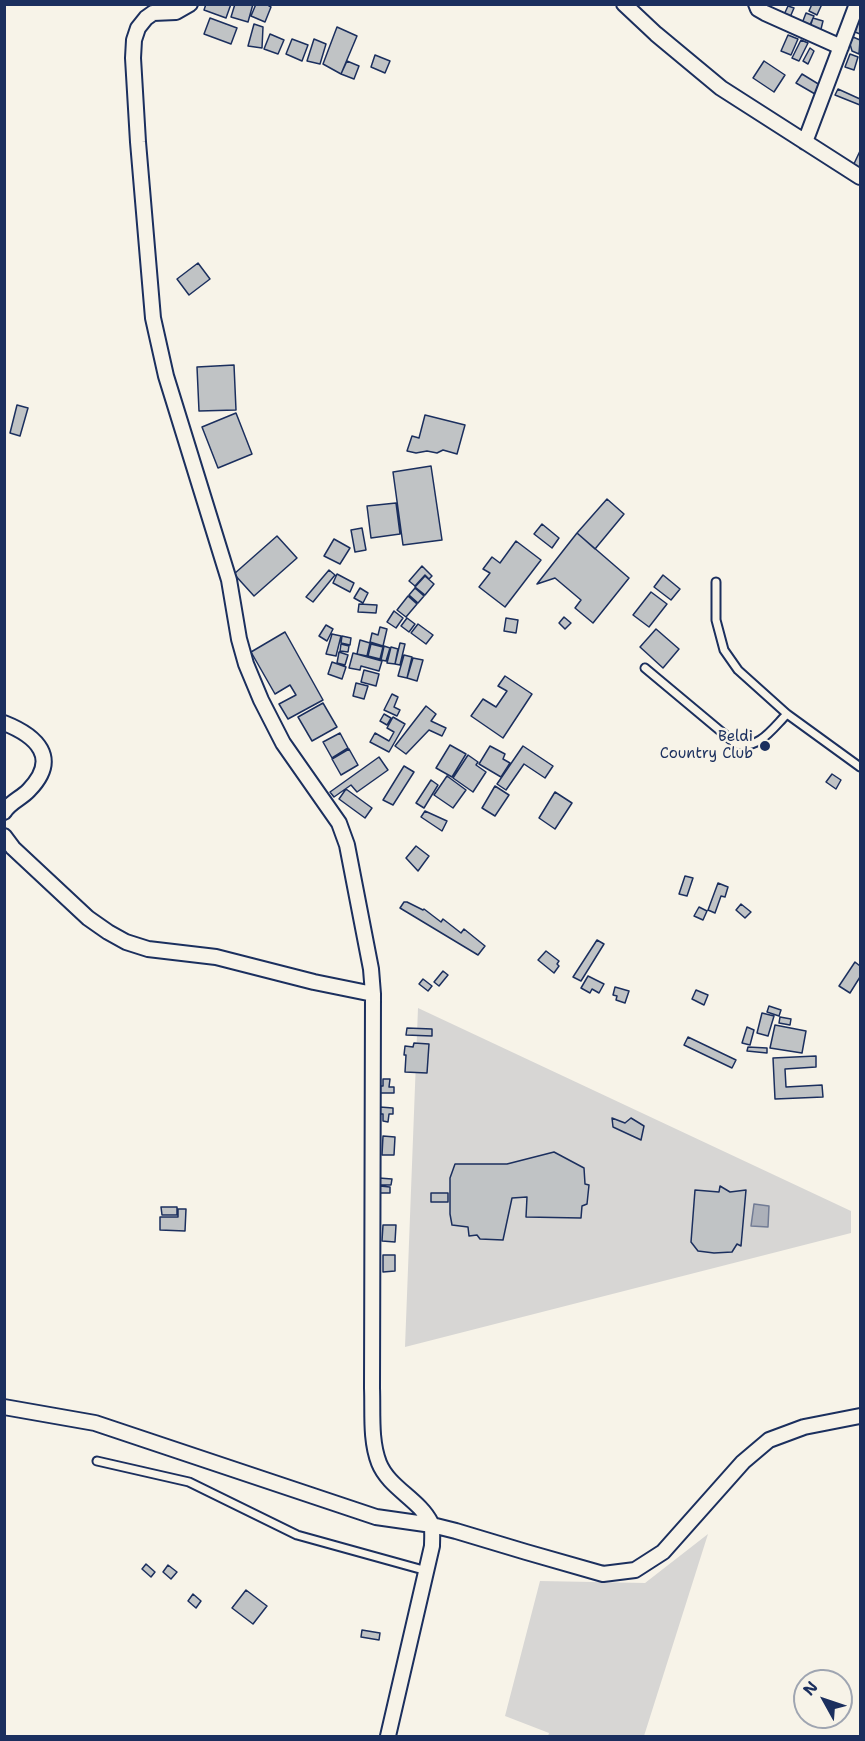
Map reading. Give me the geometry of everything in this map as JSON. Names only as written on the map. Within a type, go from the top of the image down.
[{"type":"street","points":[[190,4],[176,12],[153,13],[138,28],[134,40],[138,142],[153,318],[166,376],[229,580],[239,639],[246,664],[261,700],[283,742],[339,823],[347,845],[371,969],[373,994],[373,1437],[379,1464],[403,1493],[421,1509],[432,1525],[432,1546],[427,1571],[388,1737]]},
{"type":"street","points":[[624,4],[721,88],[861,177]]},
{"type":"street","points":[[756,4],[758,9],[765,13],[841,47]]},
{"type":"street","points":[[805,142],[857,4]]},
{"type":"street","points":[[4,723],[21,731],[39,744],[44,760],[39,778],[4,812]]},
{"type":"street","points":[[4,836],[13,848],[88,918],[108,933],[126,942],[148,949],[216,957],[314,982],[373,994]]},
{"type":"street","points":[[4,1407],[94,1423],[376,1517],[432,1525],[603,1574],[635,1570],[663,1552],[743,1462],[769,1440],[804,1427],[861,1416]]},
{"type":"lane","points":[[717,582],[716,620],[724,650],[738,670],[786,714],[861,767]]},
{"type":"lane","points":[[645,668],[736,744],[746,746],[756,743],[786,714]]},
{"type":"lane","points":[[98,1461],[189,1482],[297,1535],[427,1571]]},
{"type":"shaded area","points":[[418,1008],[851,1211],[851,1233],[405,1347]]},
{"type":"shaded area","points":[[754,1204],[769,1206],[768,1227],[751,1226]]},
{"type":"shaded area","points":[[708,1534],[644,1736],[548,1736],[549,1733],[505,1716],[540,1581],[645,1583]]},
{"type":"building","points":[[206,4],[231,4],[226,18],[204,10]]},
{"type":"building","points":[[235,4],[253,4],[248,22],[231,17]]},
{"type":"building","points":[[256,4],[266,4],[271,7],[265,22],[251,16]]},
{"type":"building","points":[[812,4],[822,4],[817,15],[809,11]]},
{"type":"building","points":[[788,6],[794,8],[788,22],[782,19]]},
{"type":"building","points":[[806,13],[814,16],[808,29],[801,26]]},
{"type":"building","points":[[860,14],[860,34],[855,32]]},
{"type":"building","points":[[210,18],[237,28],[231,44],[204,34]]},
{"type":"building","points":[[813,18],[823,21],[820,33],[809,30]]},
{"type":"building","points":[[254,24],[263,27],[262,48],[248,46]]},
{"type":"building","points":[[337,27],[357,36],[341,74],[323,64]]},
{"type":"building","points":[[270,34],[284,40],[278,54],[264,49]]},
{"type":"building","points":[[788,35],[798,39],[791,55],[781,51]]},
{"type":"building","points":[[853,37],[860,40],[859,54],[852,51],[850,44]]},
{"type":"building","points":[[292,39],[308,45],[302,61],[286,54]]},
{"type":"building","points":[[314,39],[326,44],[320,64],[307,61]]},
{"type":"building","points":[[801,40],[808,43],[799,61],[792,58]]},
{"type":"building","points":[[810,48],[814,51],[808,64],[803,61]]},
{"type":"building","points":[[850,54],[858,57],[854,70],[845,67]]},
{"type":"building","points":[[375,55],[390,61],[385,73],[371,67]]},
{"type":"building","points":[[347,61],[359,66],[354,79],[341,74]]},
{"type":"building","points":[[764,61],[785,75],[774,92],[753,78]]},
{"type":"building","points":[[802,74],[820,85],[815,94],[796,83]]},
{"type":"building","points":[[838,89],[860,99],[860,105],[835,95]]},
{"type":"building","points":[[860,151],[860,172],[852,168]]},
{"type":"building","points":[[198,263],[210,279],[189,295],[177,279]]},
{"type":"building","points":[[234,365],[236,410],[199,411],[197,367]]},
{"type":"building","points":[[17,405],[28,408],[20,436],[10,433]]},
{"type":"building","points":[[236,413],[252,454],[218,468],[202,427]]},
{"type":"building","points":[[425,415],[465,425],[457,454],[443,450],[437,453],[407,451],[412,436],[419,438]]},
{"type":"building","points":[[431,466],[442,540],[403,545],[393,472]]},
{"type":"building","points":[[607,499],[624,514],[595,549],[577,533]]},
{"type":"building","points":[[396,503],[400,534],[371,538],[367,506]]},
{"type":"building","points":[[542,524],[559,538],[552,548],[534,534]]},
{"type":"building","points":[[362,528],[366,550],[355,552],[351,530]]},
{"type":"building","points":[[577,533],[629,578],[593,623],[575,608],[581,600],[555,578],[537,584]]},
{"type":"building","points":[[277,536],[297,558],[254,596],[234,574]]},
{"type":"building","points":[[334,539],[350,548],[340,564],[324,556]]},
{"type":"building","points":[[516,541],[541,560],[505,607],[479,587],[490,573],[483,569],[492,557],[500,563]]},
{"type":"building","points":[[422,566],[432,576],[429,579],[425,575],[415,586],[409,581]]},
{"type":"building","points":[[329,570],[335,575],[313,602],[306,597]]},
{"type":"building","points":[[337,574],[354,583],[350,592],[333,583]]},
{"type":"building","points":[[663,575],[680,589],[671,600],[654,587]]},
{"type":"building","points":[[425,576],[434,584],[425,595],[415,587]]},
{"type":"building","points":[[360,588],[368,593],[363,603],[354,598]]},
{"type":"building","points":[[415,588],[424,596],[418,603],[409,595]]},
{"type":"building","points":[[651,592],[667,604],[649,627],[633,615]]},
{"type":"building","points":[[408,596],[417,604],[406,617],[397,610]]},
{"type":"building","points":[[359,604],[377,605],[376,613],[358,612]]},
{"type":"building","points":[[394,611],[403,618],[396,628],[387,622]]},
{"type":"building","points":[[564,617],[571,623],[565,629],[559,623]]},
{"type":"building","points":[[407,618],[415,624],[409,632],[401,626]]},
{"type":"building","points":[[506,618],[518,620],[516,633],[504,631]]},
{"type":"building","points":[[418,624],[433,635],[426,644],[411,633]]},
{"type":"building","points":[[326,625],[333,629],[327,641],[319,636]]},
{"type":"building","points":[[380,627],[387,629],[383,646],[370,642],[372,633],[378,635]]},
{"type":"building","points":[[656,629],[679,649],[663,668],[640,647]]},
{"type":"building","points":[[285,632],[323,700],[288,719],[279,704],[296,695],[290,685],[275,694],[251,652]]},
{"type":"building","points":[[332,634],[341,636],[336,656],[326,654]]},
{"type":"building","points":[[342,636],[351,638],[350,645],[341,643]]},
{"type":"building","points":[[360,640],[370,643],[367,656],[357,654]]},
{"type":"building","points":[[400,643],[405,644],[400,665],[395,664]]},
{"type":"building","points":[[341,644],[349,646],[348,652],[340,651]]},
{"type":"building","points":[[371,644],[383,647],[380,659],[368,656]]},
{"type":"building","points":[[384,646],[390,648],[386,661],[381,660]]},
{"type":"building","points":[[391,647],[398,649],[395,664],[387,663]]},
{"type":"building","points":[[339,652],[348,655],[345,665],[337,663]]},
{"type":"building","points":[[353,653],[382,661],[379,671],[361,666],[360,670],[349,668]]},
{"type":"building","points":[[404,655],[412,657],[407,678],[398,676]]},
{"type":"building","points":[[413,658],[423,660],[417,681],[407,678]]},
{"type":"building","points":[[332,662],[346,667],[342,679],[328,674]]},
{"type":"building","points":[[364,670],[379,674],[376,686],[361,682]]},
{"type":"building","points":[[505,676],[532,694],[503,738],[471,716],[483,699],[496,707],[507,691],[498,686]]},
{"type":"building","points":[[356,683],[368,686],[364,699],[353,696]]},
{"type":"building","points":[[392,694],[398,697],[394,707],[400,710],[397,716],[384,710]]},
{"type":"building","points":[[323,703],[337,727],[312,741],[298,717]]},
{"type":"building","points":[[426,706],[436,714],[431,721],[446,728],[442,736],[429,730],[406,754],[395,746]]},
{"type":"building","points":[[384,714],[391,718],[387,725],[380,721]]},
{"type":"building","points":[[393,717],[405,724],[389,752],[370,742],[375,733],[389,741],[394,732],[387,728]]},
{"type":"building","points":[[340,733],[348,748],[332,758],[323,742]]},
{"type":"building","points":[[450,745],[466,754],[452,777],[436,768]]},
{"type":"building","points":[[490,746],[505,754],[503,759],[510,763],[501,777],[479,764]]},
{"type":"building","points":[[523,746],[553,766],[545,778],[524,764],[506,790],[497,784]]},
{"type":"building","points":[[349,749],[358,765],[341,775],[332,759]]},
{"type":"building","points":[[468,755],[486,772],[473,792],[453,778]]},
{"type":"building","points":[[379,757],[388,770],[357,792],[351,785],[334,797],[330,792]]},
{"type":"building","points":[[404,766],[414,772],[393,805],[383,800]]},
{"type":"building","points":[[832,774],[841,780],[836,789],[826,782]]},
{"type":"building","points":[[447,776],[466,790],[453,808],[434,795]]},
{"type":"building","points":[[431,780],[438,785],[424,808],[416,803]]},
{"type":"building","points":[[495,786],[509,795],[495,816],[482,808]]},
{"type":"building","points":[[346,789],[372,808],[365,818],[339,799]]},
{"type":"building","points":[[555,792],[572,803],[555,829],[539,818]]},
{"type":"building","points":[[425,811],[447,821],[442,831],[421,817]]},
{"type":"building","points":[[416,846],[429,856],[418,871],[406,858]]},
{"type":"building","points":[[685,876],[693,878],[687,896],[679,894]]},
{"type":"building","points":[[718,883],[728,887],[725,897],[721,896],[715,913],[708,910]]},
{"type":"building","points":[[404,902],[424,909],[441,922],[443,919],[461,933],[464,929],[485,946],[478,955],[400,908]]},
{"type":"building","points":[[741,904],[751,912],[745,918],[736,910]]},
{"type":"building","points":[[699,907],[707,911],[703,920],[694,916]]},
{"type":"building","points":[[597,940],[604,944],[581,981],[573,977]]},
{"type":"building","points":[[546,951],[559,961],[557,964],[559,966],[554,973],[538,960]]},
{"type":"building","points":[[855,962],[860,966],[860,977],[850,993],[839,986]]},
{"type":"building","points":[[443,971],[448,975],[439,986],[434,982]]},
{"type":"building","points":[[588,976],[604,984],[599,993],[592,989],[590,993],[581,988]]},
{"type":"building","points":[[423,979],[432,986],[428,991],[419,984]]},
{"type":"building","points":[[615,987],[629,991],[625,1003],[616,1000],[617,996],[613,995]]},
{"type":"building","points":[[696,990],[708,995],[704,1005],[692,999]]},
{"type":"building","points":[[769,1006],[781,1010],[779,1016],[767,1012]]},
{"type":"building","points":[[762,1013],[774,1016],[768,1036],[757,1033]]},
{"type":"building","points":[[780,1017],[791,1019],[790,1025],[779,1023]]},
{"type":"building","points":[[775,1025],[806,1031],[802,1053],[770,1048]]},
{"type":"building","points":[[747,1027],[754,1030],[750,1045],[742,1043]]},
{"type":"building","points":[[407,1028],[432,1029],[432,1036],[406,1035]]},
{"type":"building","points":[[688,1037],[736,1060],[732,1068],[684,1045]]},
{"type":"building","points":[[414,1043],[429,1044],[427,1073],[405,1072],[405,1046],[413,1047]]},
{"type":"building","points":[[748,1047],[767,1048],[767,1053],[747,1051]]},
{"type":"building","points":[[816,1056],[816,1067],[785,1069],[786,1087],[822,1085],[823,1097],[775,1099],[773,1058]]},
{"type":"building","points":[[383,1079],[390,1079],[389,1087],[394,1087],[394,1093],[379,1093],[380,1086],[383,1086]]},
{"type":"building","points":[[380,1107],[393,1108],[393,1114],[389,1114],[388,1122],[383,1121],[383,1114],[379,1114]]},
{"type":"building","points":[[612,1118],[625,1123],[631,1118],[644,1126],[641,1140],[613,1127]]},
{"type":"building","points":[[383,1136],[395,1137],[394,1155],[382,1155]]},
{"type":"building","points":[[554,1152],[584,1168],[585,1184],[589,1185],[587,1204],[582,1206],[581,1218],[526,1217],[527,1197],[512,1198],[503,1240],[480,1239],[477,1235],[469,1236],[468,1227],[452,1225],[450,1178],[455,1164],[507,1164]]},
{"type":"building","points":[[379,1178],[392,1179],[391,1185],[378,1185]]},
{"type":"building","points":[[380,1186],[390,1187],[390,1193],[380,1193]]},
{"type":"building","points":[[720,1186],[730,1192],[746,1190],[741,1246],[737,1244],[732,1252],[698,1251],[691,1242],[695,1190],[719,1192]]},
{"type":"building","points":[[431,1193],[448,1193],[448,1202],[431,1202]]},
{"type":"building","points":[[161,1207],[177,1207],[177,1215],[162,1215]]},
{"type":"building","points":[[178,1209],[186,1209],[185,1231],[160,1230],[160,1217],[178,1217]]},
{"type":"building","points":[[383,1225],[396,1225],[395,1242],[382,1241]]},
{"type":"building","points":[[383,1255],[395,1255],[395,1271],[383,1272]]},
{"type":"building","points":[[146,1564],[155,1572],[151,1577],[142,1569]]},
{"type":"building","points":[[168,1565],[177,1572],[171,1579],[163,1572]]},
{"type":"building","points":[[246,1590],[267,1606],[253,1624],[232,1608]]},
{"type":"building","points":[[193,1594],[201,1601],[196,1608],[188,1601]]},
{"type":"building","points":[[362,1630],[380,1633],[379,1640],[361,1637]]},
{"type":"place","name":"Beldi Country Club","points":[[765,746]]}]
